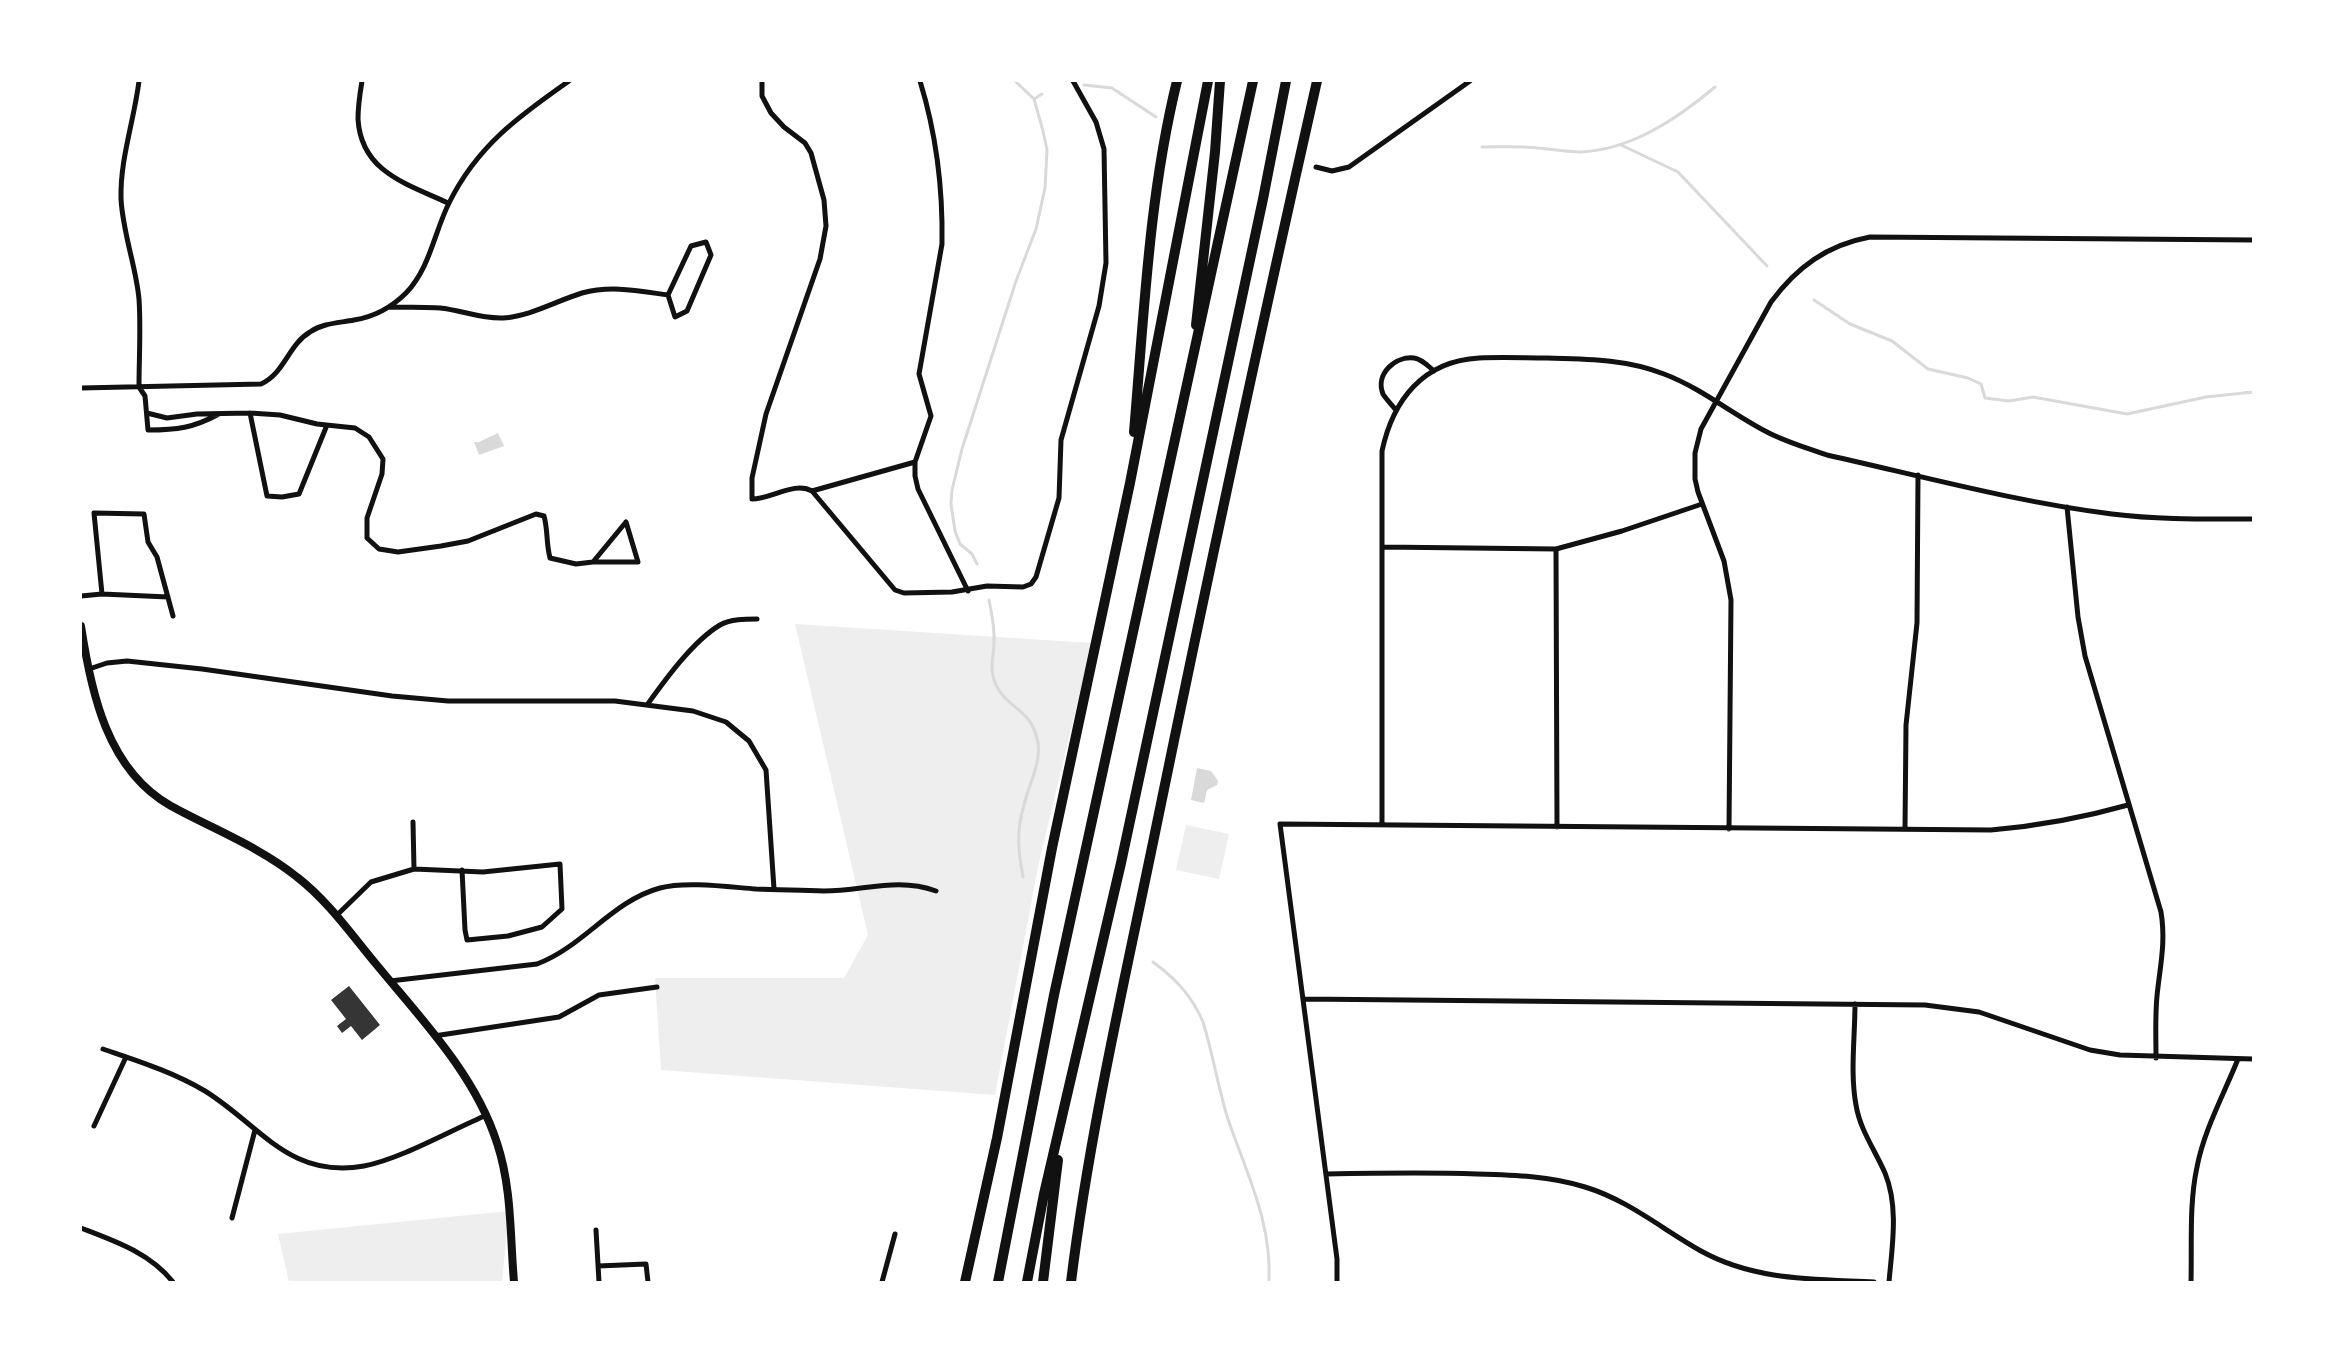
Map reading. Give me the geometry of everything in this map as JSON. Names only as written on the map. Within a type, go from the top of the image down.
[{"type":"highway","points":[[1130,483],[1147,275],[1163,136],[1177,81]]},
{"type":"highway","points":[[965,1282],[987,1190],[1052,848],[1130,483],[1208,81]]},
{"type":"highway","points":[[1192,365],[1220,81]]},
{"type":"highway","points":[[998,1282],[1056,983],[1253,81]]},
{"type":"highway","points":[[1027,1282],[1044,1194],[1124,851],[1286,81]]},
{"type":"highway","points":[[1071,1282],[1081,1202],[1166,777],[1317,81]]},
{"type":"highway","points":[[1043,1282],[1066,1100]]},
{"type":"highway","points":[[959,1282],[987,1190]]},
{"type":"main road","points":[[81,626],[98,709],[123,759],[141,781],[169,805],[283,866],[313,890],[390,981],[473,1088],[498,1144],[505,1174],[514,1282]]},
{"type":"street","points":[[139,81],[124,157],[121,199],[123,224],[139,299],[140,387],[145,396],[148,430],[176,430],[200,424],[220,413]]},
{"type":"street","points":[[362,81],[358,116],[360,131],[373,161],[388,175],[448,203]]},
{"type":"street","points":[[81,388],[261,384],[276,374],[293,347],[311,330],[331,323],[367,317],[389,307],[405,294],[418,278],[448,203],[466,173],[491,142],[520,115],[569,81]]},
{"type":"street","points":[[762,81],[762,96],[771,112],[783,127],[805,143],[811,153],[824,200],[826,226],[820,259],[766,414],[751,489],[752,499],[764,499],[801,487],[812,491],[895,590],[904,593],[968,591],[987,586],[1023,587],[1031,584],[1036,577],[1059,498],[1061,440],[1100,306],[1106,263],[1104,149],[1096,122],[1073,81]]},
{"type":"street","points":[[920,81],[931,115],[936,151],[942,244],[919,374],[932,416],[915,462],[915,476],[918,489],[968,591]]},
{"type":"street","points":[[1316,167],[1332,171],[1349,167],[1470,81]]},
{"type":"street","points":[[1729,829],[1731,600],[1724,561],[1695,479],[1695,453],[1701,429],[1771,302],[1785,284],[1816,256],[1854,240],[1887,236],[2253,240]]},
{"type":"street","points":[[705,242],[711,255],[687,311],[675,316],[668,295],[692,246],[705,242]]},
{"type":"street","points":[[389,307],[442,309],[479,317],[503,318],[528,313],[600,289],[621,289],[668,295]]},
{"type":"street","points":[[1395,409],[1383,394],[1382,385],[1386,369],[1400,359],[1416,358],[1424,361],[1434,371]]},
{"type":"street","points":[[1382,825],[1382,451],[1395,409],[1412,387],[1434,371],[1455,362],[1478,358],[1607,360],[1636,365],[1663,373],[1690,385],[1767,432],[1801,447],[1827,455],[2067,507],[2113,514],[2164,518],[2253,519]]},
{"type":"street","points":[[147,412],[167,418],[220,413],[280,415],[327,425],[355,428],[369,437],[383,459],[382,474],[367,518],[367,538],[379,549],[398,552],[468,541],[536,514],[544,516],[546,543],[550,558],[576,564],[593,561],[638,561],[626,522],[593,561]]},
{"type":"street","points":[[250,413],[267,496],[282,497],[299,494],[327,425]]},
{"type":"street","points":[[812,491],[915,462]]},
{"type":"street","points":[[1905,830],[1906,725],[1917,623],[1918,475]]},
{"type":"street","points":[[1382,548],[1556,549],[1622,531],[1702,504]]},
{"type":"street","points":[[2067,507],[2085,656],[2164,929],[2164,952],[2157,996],[2156,1058]]},
{"type":"street","points":[[102,594],[94,513],[144,514],[148,542],[157,557],[173,616]]},
{"type":"street","points":[[1556,549],[1557,827]]},
{"type":"street","points":[[81,596],[102,594],[168,597]]},
{"type":"street","points":[[647,705],[669,675],[721,624],[741,619],[757,619]]},
{"type":"street","points":[[89,669],[107,663],[127,662],[202,669],[392,696],[448,701],[615,701],[693,711],[726,722],[749,741],[766,770],[774,890]]},
{"type":"street","points":[[1337,1282],[1337,1259],[1280,824],[1991,830],[2031,827],[2079,819],[2128,805]]},
{"type":"street","points":[[413,822],[414,869]]},
{"type":"street","points":[[336,915],[371,882],[414,869],[462,870],[483,872],[560,864],[562,909],[542,927],[508,936],[467,940],[462,870]]},
{"type":"street","points":[[390,981],[537,964],[556,955],[624,903],[661,888],[708,885],[828,891],[893,884],[918,885],[936,891]]},
{"type":"street","points":[[434,1036],[559,1017],[599,995],[657,987]]},
{"type":"street","points":[[1303,999],[1925,1005],[1962,1009],[2090,1050],[2120,1055],[2156,1058],[2253,1059]]},
{"type":"street","points":[[1855,1004],[1854,1087],[1856,1106],[1863,1130],[1885,1173],[1892,1201],[1889,1282]]},
{"type":"street","points":[[104,1049],[157,1067],[198,1087],[225,1105],[279,1149],[321,1166],[363,1166],[391,1158],[487,1115]]},
{"type":"street","points":[[94,1126],[126,1057]]},
{"type":"street","points":[[2191,1282],[2197,1166],[2204,1140],[2238,1059]]},
{"type":"street","points":[[232,1218],[255,1130]]},
{"type":"street","points":[[1326,1174],[1424,1172],[1523,1175],[1555,1179],[1586,1187],[1616,1199],[1701,1251],[1744,1269],[1791,1278],[1874,1282]]},
{"type":"street","points":[[81,1228],[135,1250],[166,1273],[173,1282]]},
{"type":"street","points":[[596,1230],[599,1282]]},
{"type":"street","points":[[882,1282],[895,1234]]},
{"type":"street","points":[[598,1266],[646,1264],[648,1282]]},
{"type":"shaded area","points":[[498,433],[504,446],[479,455],[474,442]]},
{"type":"shaded area","points":[[795,624],[1092,643],[1039,862],[995,1095],[661,1070],[655,978],[844,978],[868,935]]},
{"type":"shaded area","points":[[1197,768],[1211,771],[1218,781],[1217,785],[1207,790],[1204,803],[1191,800]]},
{"type":"shaded area","points":[[1186,825],[1229,834],[1219,879],[1176,870]]},
{"type":"shaded area","points":[[509,1211],[502,1282],[289,1282],[278,1234]]},
{"type":"building","points":[[349,986],[380,1025],[362,1040],[351,1026],[342,1033],[337,1026],[346,1019],[331,1000]]},
{"type":"waterway","points":[[977,564],[972,554],[960,544],[955,531],[951,504],[952,490],[962,449],[1016,281],[1036,229],[1045,188],[1047,150],[1043,131],[1034,99],[1015,81]]},
{"type":"waterway","points":[[1084,85],[1112,88],[1156,117]]},
{"type":"waterway","points":[[1482,147],[1524,147],[1580,152],[1617,146],[1669,121],[1715,87]]},
{"type":"waterway","points":[[1034,99],[1042,94]]},
{"type":"waterway","points":[[1621,145],[1678,172],[1767,266]]},
{"type":"waterway","points":[[1814,300],[1850,324],[1892,341],[1928,369],[1968,378],[1981,384],[1985,398],[2009,401],[2033,397],[2127,414],[2206,397],[2253,392]]},
{"type":"waterway","points":[[989,600],[994,634],[992,665],[994,680],[1006,699],[1030,723],[1038,743],[1036,766],[1021,815],[1019,832],[1023,877]]},
{"type":"waterway","points":[[1153,962],[1182,989],[1194,1004],[1203,1022],[1228,1119],[1257,1199],[1267,1239],[1269,1282]]}]
